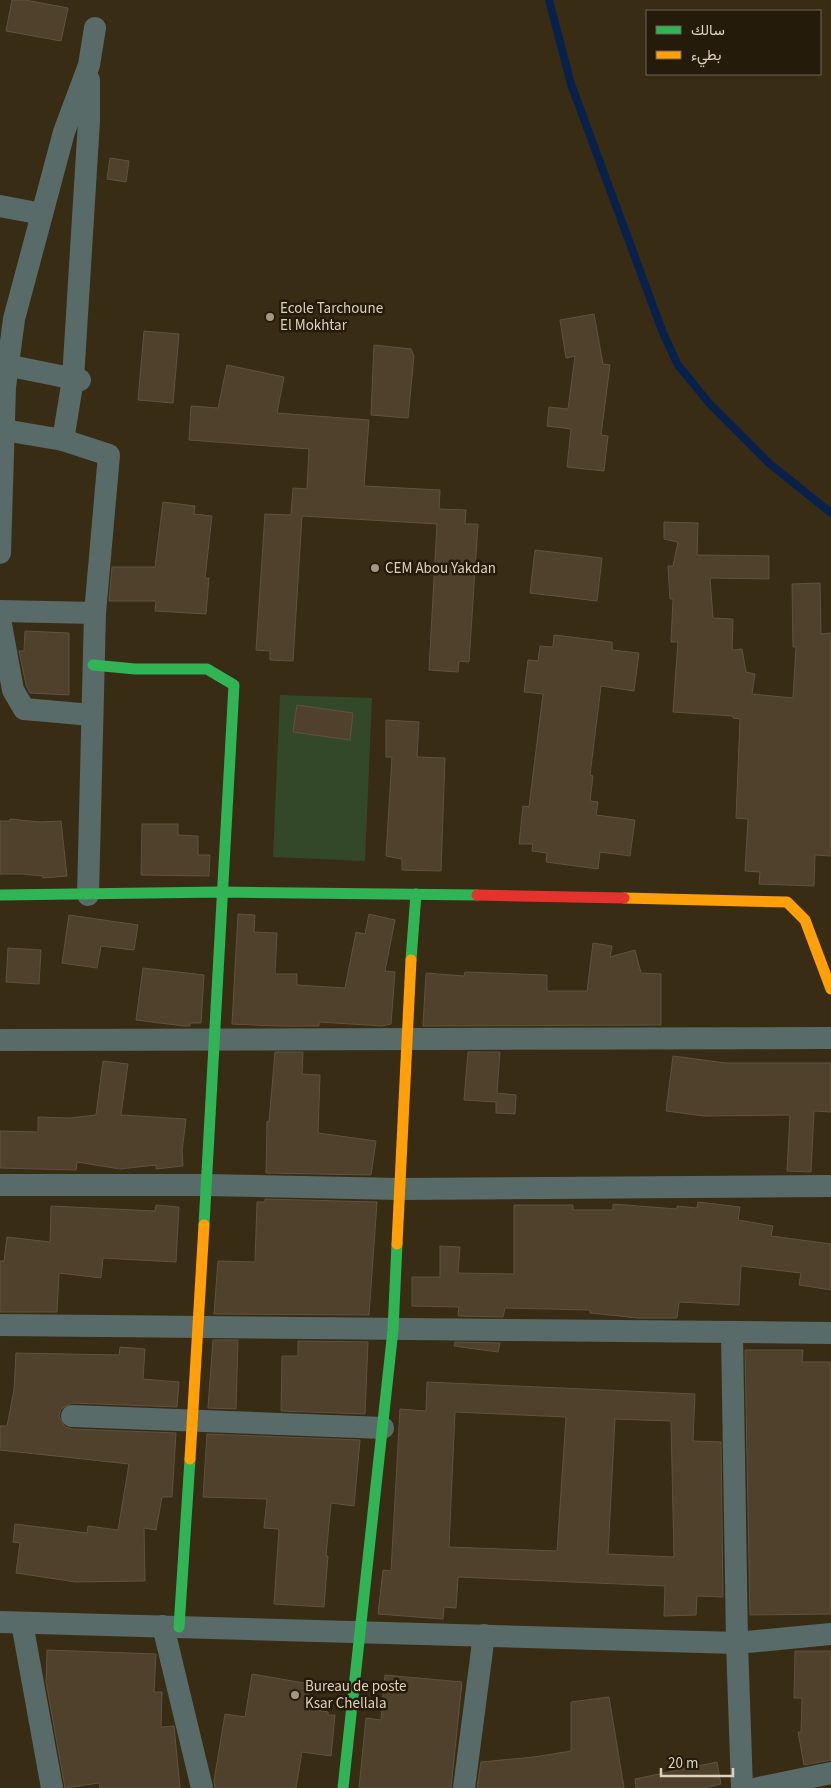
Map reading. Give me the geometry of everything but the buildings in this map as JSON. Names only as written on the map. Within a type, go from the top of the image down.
[{"type":"street","points":[[63,440],[76,380],[89,122],[89,64],[95,28]]},
{"type":"street","points":[[0,553],[4,430],[3,366],[64,132],[89,64]]},
{"type":"street","points":[[0,206],[42,214]]},
{"type":"street","points":[[3,366],[76,380]]},
{"type":"street","points":[[4,430],[63,440],[109,455],[95,613],[88,895]]},
{"type":"street","points":[[0,611],[95,613]]},
{"type":"street","points":[[0,620],[13,690],[24,709],[92,715]]},
{"type":"street","points":[[94,665],[136,669],[207,669],[234,685],[222,892],[216,1040],[191,1421],[171,1626],[202,1788]]},
{"type":"street","points":[[0,895],[222,892],[787,902],[805,920],[831,989]]},
{"type":"street","points":[[343,1788],[394,1330],[406,1040],[416,894]]},
{"type":"street","points":[[0,1040],[831,1038]]},
{"type":"street","points":[[0,1185],[206,1185],[400,1189],[831,1186]]},
{"type":"street","points":[[0,1325],[831,1333]]},
{"type":"street","points":[[732,1333],[737,1644],[742,1788]]},
{"type":"street","points":[[72,1416],[382,1428]]},
{"type":"street","points":[[52,1788],[11,1622],[360,1631],[737,1644],[831,1634]]},
{"type":"street","points":[[464,1788],[484,1635]]},
{"type":"street","points":[[758,1788],[831,1773]]},
{"type":"green space","points":[[280,695],[372,698],[365,861],[273,857]]},
{"type":"waterway","points":[[549,0],[571,84],[663,333],[678,365],[709,403],[770,464],[831,513]]},
{"type":"traffic: fast","points":[[93,665],[135,669],[207,669],[234,685],[204,1225]]},
{"type":"traffic: fast","points":[[0,895],[222,892],[477,895]]},
{"type":"traffic: fast","points":[[411,960],[416,894]]},
{"type":"traffic: fast","points":[[343,1788],[393,1330],[397,1244]]},
{"type":"traffic: fast","points":[[179,1627],[190,1459]]},
{"type":"traffic: slow","points":[[624,898],[787,902],[805,920],[831,989]]},
{"type":"traffic: slow","points":[[397,1244],[411,960]]},
{"type":"traffic: slow","points":[[190,1459],[204,1225]]},
{"type":"traffic: jam","points":[[477,895],[624,898]]},
{"type":"place","name":"Ecole Tarchoune El Mokhtar","points":[[270,317]]},
{"type":"place","name":"CEM Abou Yakdan","points":[[375,568]]},
{"type":"place","name":"Bureau de poste Ksar Chellala","points":[[295,1695]]}]
